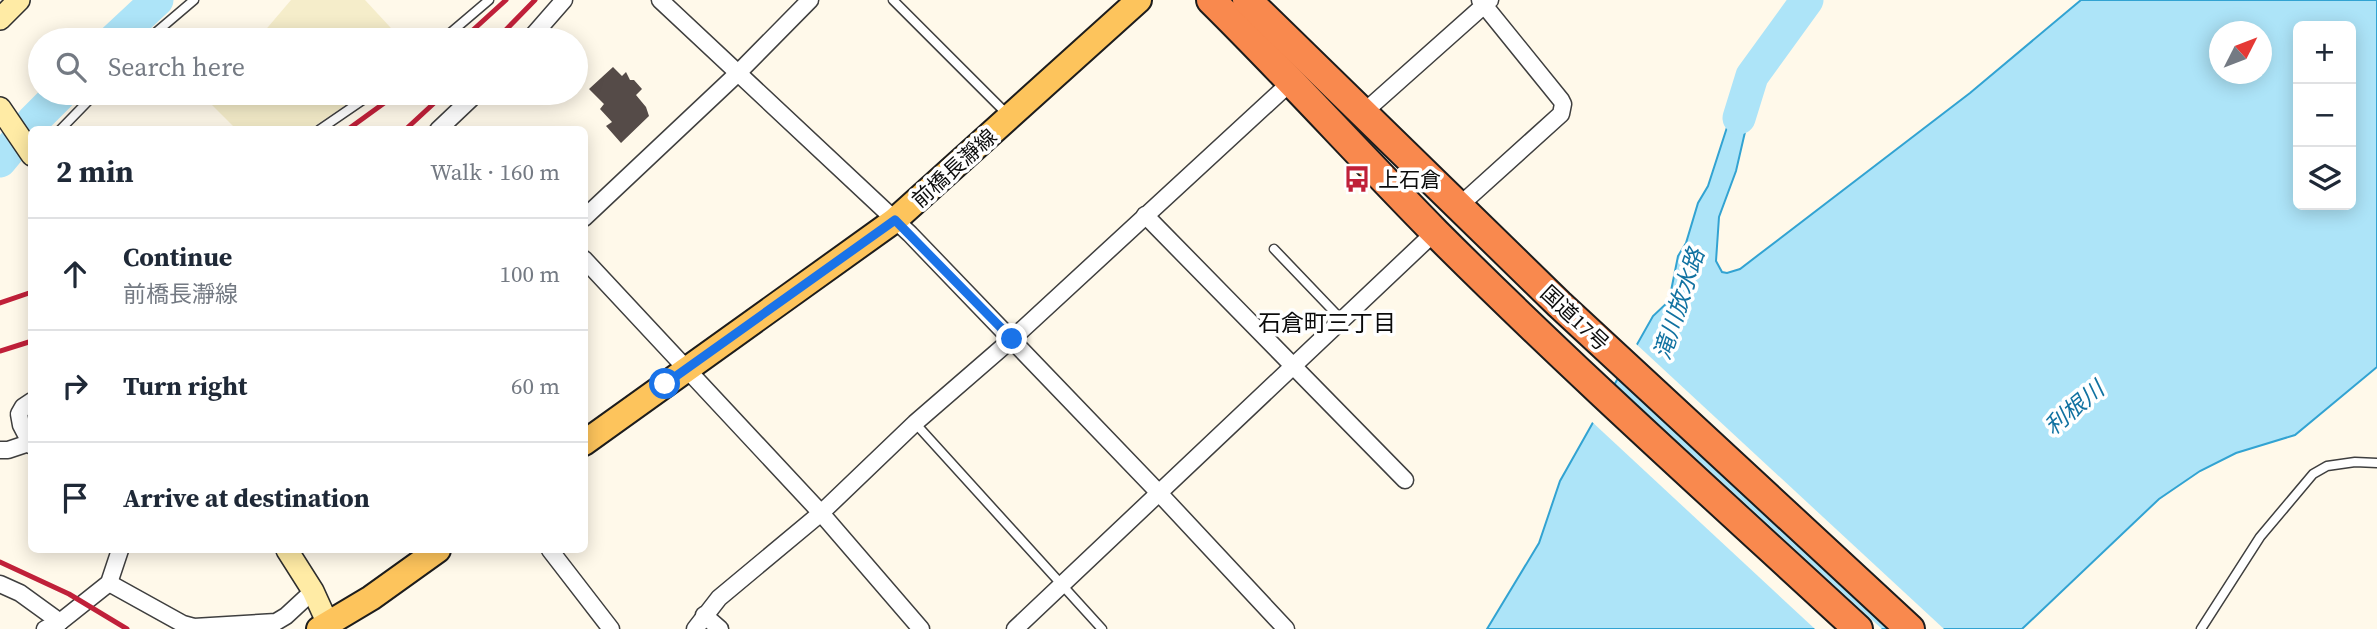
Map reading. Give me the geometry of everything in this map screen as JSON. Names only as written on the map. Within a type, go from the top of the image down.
[{"type":"highway","name":"国道17号","points":[[1211,0],[1435,232],[1535,329],[1858,629]]},
{"type":"highway","name":"国道17号","points":[[1247,0],[1559,304],[1910,629]]},
{"type":"main road","name":"前橋長瀞線","points":[[588,440],[895,220],[1137,1]]},
{"type":"main road","points":[[326,627],[434,553]]},
{"type":"street","points":[[0,19],[19,0]]},
{"type":"street","points":[[540,28],[564,0]]},
{"type":"street","points":[[660,0],[895,220],[1012,339],[1286,629]]},
{"type":"street","points":[[588,214],[737,74],[810,0]]},
{"type":"street","points":[[1363,113],[1485,2],[1561,100],[1563,108],[1561,114],[1458,207]]},
{"type":"street","points":[[720,629],[700,622],[719,598],[821,513],[915,423],[1012,339],[1292,81]]},
{"type":"street","points":[[444,126],[466,105]]},
{"type":"street","points":[[4,114],[28,149]]},
{"type":"street","points":[[454,117],[462,126]]},
{"type":"street","points":[[1145,215],[1405,480]]},
{"type":"street","points":[[1015,629],[1435,232]]},
{"type":"street","points":[[588,263],[821,513],[921,629]]},
{"type":"street","points":[[28,404],[19,414],[28,439]]},
{"type":"street","points":[[0,450],[28,445]]},
{"type":"street","points":[[45,629],[60,622],[108,583],[119,553]]},
{"type":"street","points":[[288,553],[313,591],[326,627]]},
{"type":"street","points":[[552,553],[611,629]]},
{"type":"street","points":[[108,583],[183,624],[194,627],[276,621],[313,591]]},
{"type":"street","points":[[0,584],[20,593],[60,622]]},
{"type":"lane","points":[[161,28],[194,0]]},
{"type":"lane","points":[[456,28],[489,0]]},
{"type":"lane","points":[[893,0],[1010,117]]},
{"type":"lane","points":[[64,126],[84,105]]},
{"type":"lane","points":[[325,126],[355,105]]},
{"type":"lane","points":[[1274,249],[1341,319]]},
{"type":"lane","points":[[915,423],[1102,629]]},
{"type":"lane","points":[[2200,629],[2260,537],[2313,474],[2327,466],[2355,462],[2377,463]]},
{"type":"shaded area","points":[[291,0],[365,0],[391,28],[267,28]]},
{"type":"shaded area","points":[[212,105],[346,105],[314,126],[233,126]]},
{"type":"water","name":"利根川","points":[[2081,0],[2377,0],[2377,367],[2295,435],[2236,453],[2200,471],[2159,499],[2022,629],[1487,629],[1539,543],[1560,481],[1653,316],[1669,301],[1678,256],[1686,243],[1698,203],[1708,186],[1741,84],[1752,76],[1748,119],[1736,171],[1719,217],[1716,261],[1722,272],[1740,269],[1970,93]]},
{"type":"pier","points":[[1634,342],[1944,629],[1889,629],[1615,375]]},
{"type":"pier","points":[[1612,381],[1882,629],[1815,629],[1590,420]]},
{"type":"building","points":[[613,67],[622,76],[626,72],[630,80],[634,80],[642,89],[636,95],[646,107],[649,116],[621,143],[606,126],[612,122],[600,109],[604,104],[589,89]]},
{"type":"waterway","points":[[127,28],[157,0]]},
{"type":"waterway","name":"滝川放水路","points":[[1739,118],[1752,76],[1807,0]]},
{"type":"waterway","points":[[29,126],[49,105]]},
{"type":"waterway","points":[[0,161],[28,127]]},
{"type":"railway","points":[[475,28],[506,0]]},
{"type":"railway","points":[[508,28],[535,0]]},
{"type":"railway","points":[[353,126],[381,105]]},
{"type":"railway","points":[[409,126],[432,105]]},
{"type":"railway","points":[[0,303],[28,293]]},
{"type":"railway","points":[[0,351],[28,342]]},
{"type":"railway","points":[[0,562],[69,594],[127,629]]},
{"type":"place","name":"上石倉","points":[[1357,179]]},
{"type":"district","name":"石倉町三丁目","points":[[1327,323]]},
{"type":"route","points":[[665,384],[895,220],[1012,339]]}]
